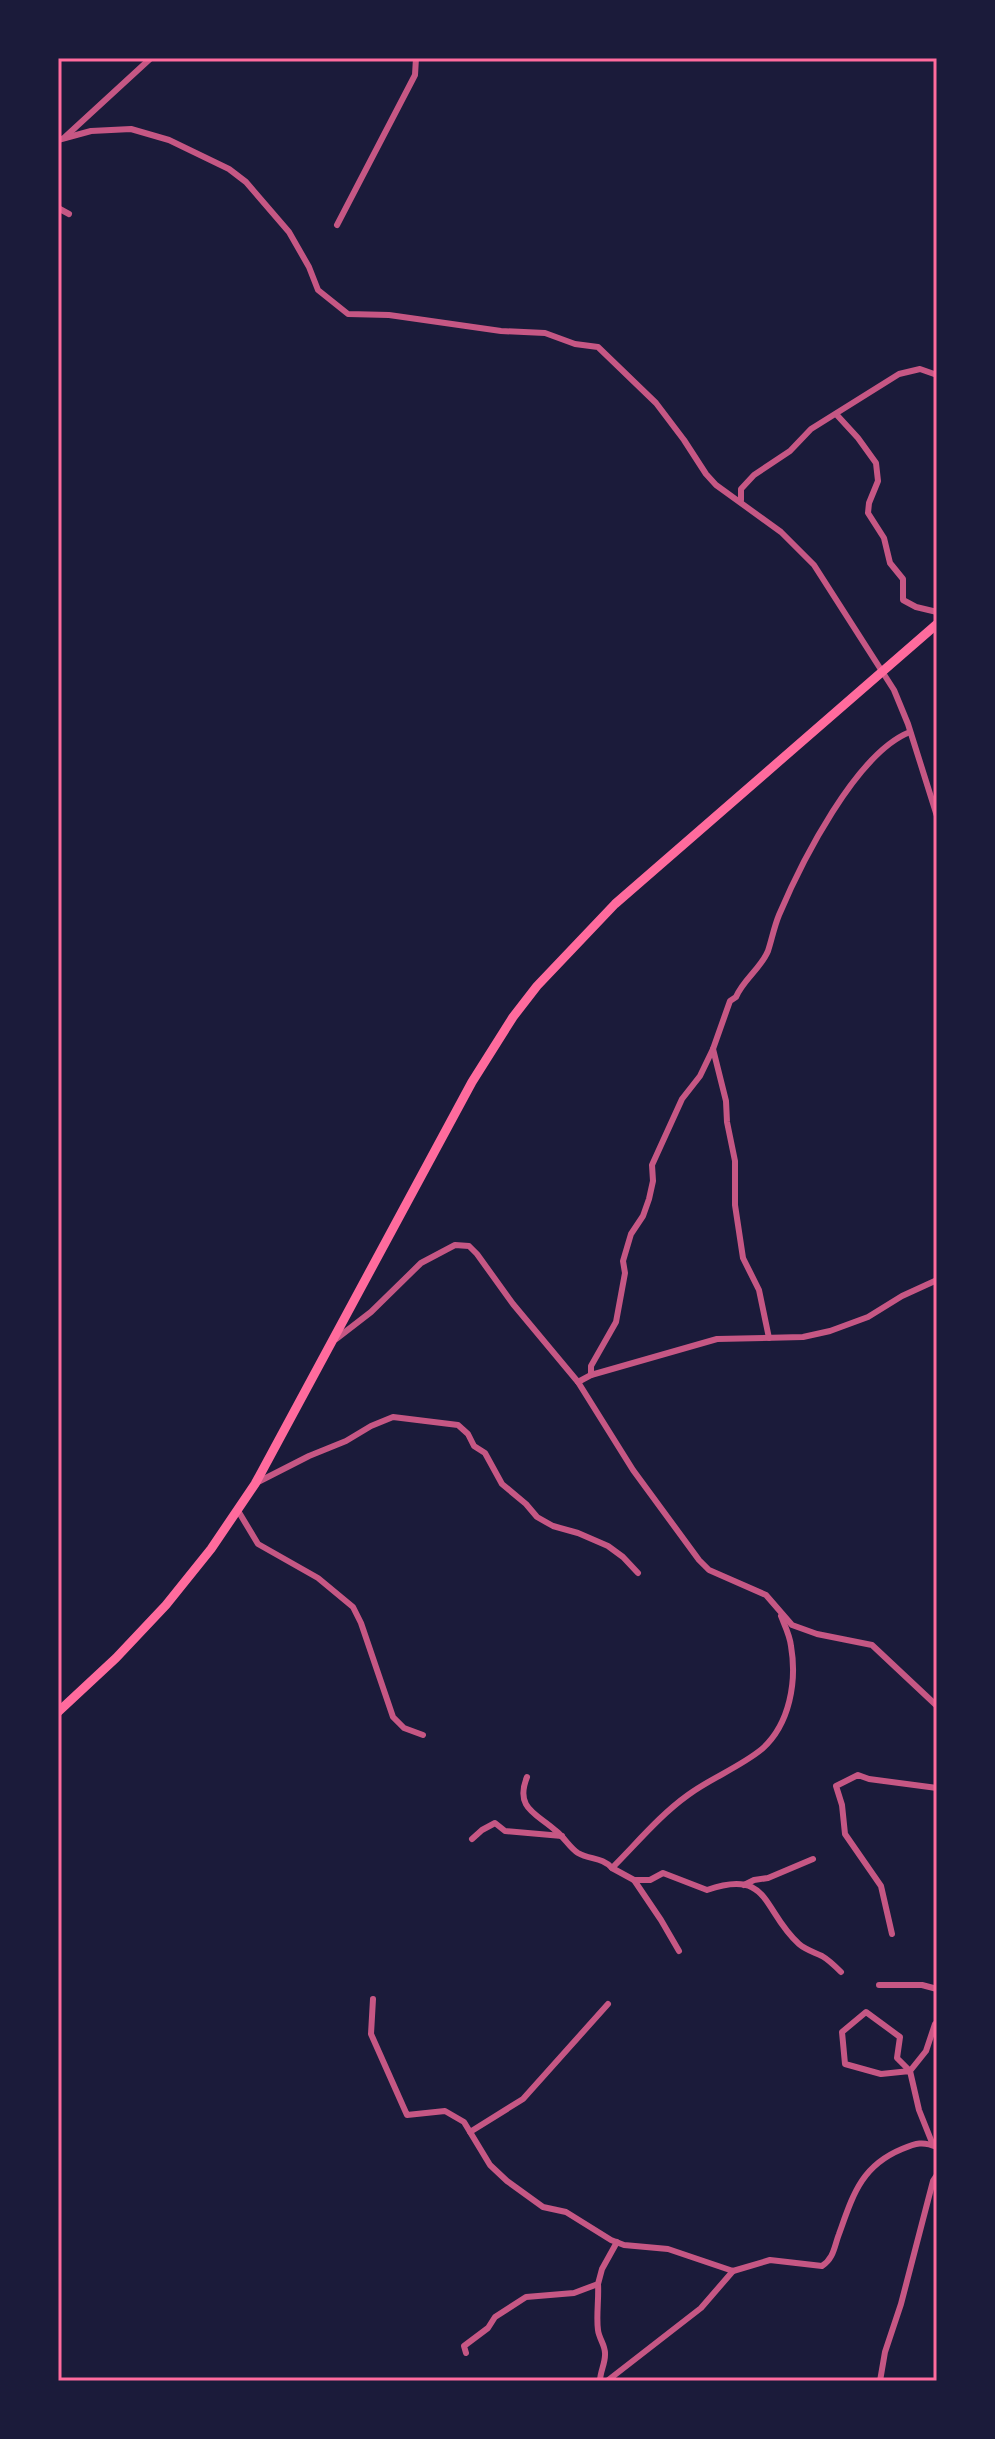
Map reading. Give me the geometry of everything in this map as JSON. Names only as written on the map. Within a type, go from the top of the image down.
[{"type":"main road","points":[[58,1712],[116,1658],[166,1605],[211,1549],[255,1484],[472,1082],[513,1017],[537,986],[615,904],[937,624]]},
{"type":"street","points":[[61,139],[151,58]]},
{"type":"street","points":[[337,225],[415,75],[416,58]]},
{"type":"street","points":[[61,139],[91,131],[131,129],[169,140],[229,169],[246,182],[289,232],[318,290],[348,314],[389,315],[501,331],[545,333],[575,344],[598,347],[656,403],[716,485],[781,532],[814,565],[894,690],[937,816]]},
{"type":"street","points":[[58,208],[69,214]]},
{"type":"street","points":[[742,502],[741,489],[754,475],[782,457],[811,429],[899,374],[920,369],[937,375]]},
{"type":"street","points":[[836,414],[876,463],[878,481],[868,513],[884,538],[890,563],[903,579],[903,600],[937,612]]},
{"type":"street","points":[[591,1375],[591,1366],[616,1322],[625,1273],[623,1261],[631,1234],[643,1216],[649,1199],[653,1181],[652,1165],[682,1099],[700,1076],[713,1049],[730,1001],[767,953],[778,916],[840,800],[876,756],[900,736],[910,732]]},
{"type":"street","points":[[713,1049],[723,1087],[735,1161],[735,1205],[743,1258],[759,1290],[769,1338]]},
{"type":"street","points":[[333,1341],[371,1312],[421,1263],[445,1249],[462,1244],[469,1246],[578,1382],[625,1459],[709,1570],[766,1595],[792,1625],[872,1645],[937,1706]]},
{"type":"street","points":[[578,1382],[591,1375],[717,1339],[803,1337],[830,1331],[868,1317],[902,1296],[937,1280]]},
{"type":"street","points":[[255,1484],[393,1417],[458,1425],[468,1434],[474,1446],[485,1453],[502,1484],[537,1517],[608,1546],[638,1573]]},
{"type":"street","points":[[237,1509],[258,1544],[318,1578],[353,1607],[393,1717],[404,1728],[423,1735]]},
{"type":"street","points":[[612,1868],[670,1809],[761,1750],[771,1739],[790,1704],[791,1644],[780,1614]]},
{"type":"street","points":[[892,1934],[881,1886],[845,1834],[836,1786],[858,1775],[937,1788]]},
{"type":"street","points":[[527,1777],[523,1788],[527,1807],[579,1853],[606,1861],[612,1868],[634,1880],[650,1880],[663,1873],[707,1890],[729,1882],[753,1887],[764,1895],[781,1924],[800,1945],[826,1958],[841,1972]]},
{"type":"street","points":[[472,1839],[495,1823],[505,1831],[562,1836]]},
{"type":"street","points":[[744,1885],[813,1859]]},
{"type":"street","points":[[634,1880],[679,1951]]},
{"type":"street","points":[[879,1985],[922,1985],[937,1989]]},
{"type":"street","points":[[373,1999],[371,2034],[407,2115],[445,2111],[464,2122],[490,2165],[543,2207],[566,2212],[617,2242],[668,2249],[733,2271]]},
{"type":"street","points":[[470,2132],[523,2099],[608,2004]]},
{"type":"street","points":[[935,2024],[926,2051],[910,2071],[881,2074],[845,2064],[842,2032],[866,2012],[900,2037],[897,2058],[910,2071],[919,2110],[935,2146]]},
{"type":"street","points":[[607,2381],[701,2308],[733,2271],[770,2260],[822,2266],[833,2254],[865,2174],[883,2157],[922,2142],[935,2146]]},
{"type":"street","points":[[880,2381],[885,2352],[937,2175]]},
{"type":"street","points":[[600,2381],[605,2349],[597,2327],[598,2284],[602,2269],[617,2242]]},
{"type":"street","points":[[466,2353],[464,2346],[473,2337],[488,2328],[495,2317],[526,2297],[574,2293],[598,2284]]}]
